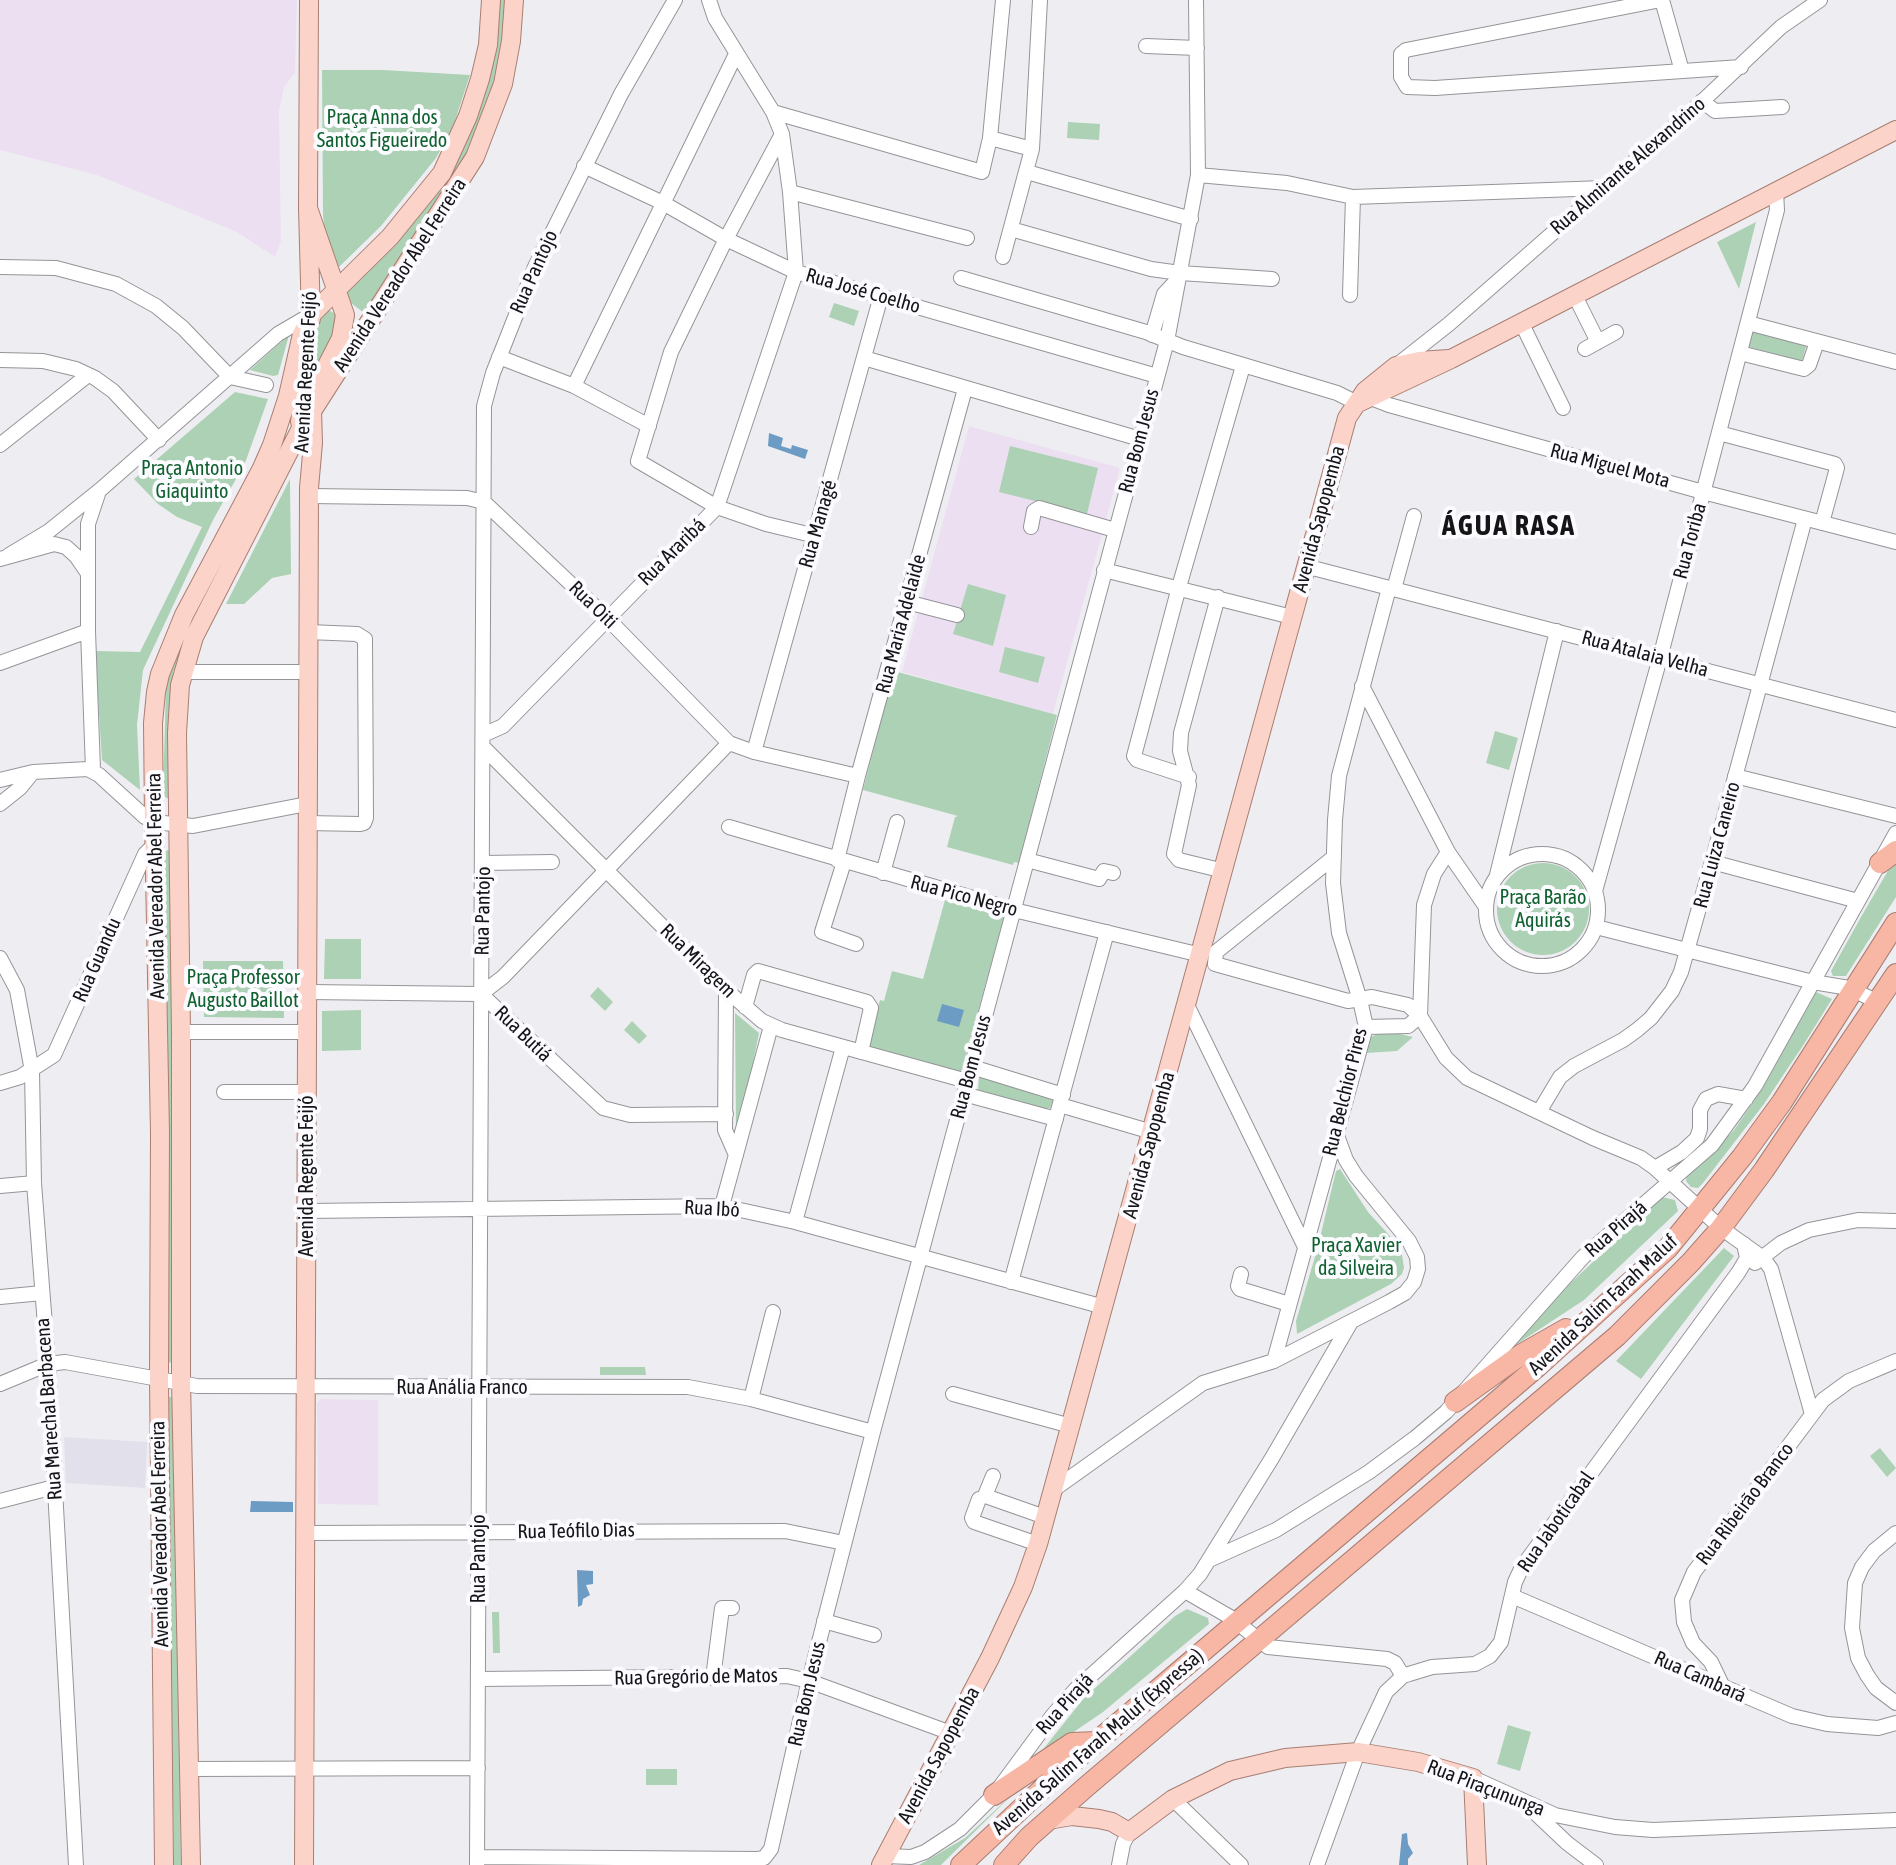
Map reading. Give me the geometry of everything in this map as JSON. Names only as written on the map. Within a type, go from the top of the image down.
[{"type":"highway","name":"Avenida Salim Farah Maluf","points":[[1236,1622],[1668,1248],[1782,1102],[1896,923]]},
{"type":"highway","name":"Avenida Salim Farah Maluf","points":[[1259,1641],[1617,1336],[1721,1228],[1764,1170],[1896,974]]},
{"type":"highway","points":[[1455,1402],[1522,1354],[1601,1309]]},
{"type":"highway","name":"Avenida Salim Farah Maluf (Expressa)","points":[[961,1865],[996,1830],[1236,1622]]},
{"type":"highway","name":"Avenida Salim Farah Maluf (Expressa)","points":[[1004,1865],[1048,1820],[1259,1641]]},
{"type":"highway","points":[[994,1795],[1072,1743],[1097,1742]]},
{"type":"main road","name":"Avenida Regente Feijó","points":[[309,0],[308,208],[312,314],[300,430],[300,461],[309,492]]},
{"type":"main road","name":"Avenida Vereador Abel Ferreira","points":[[164,1865],[160,1133],[153,723],[160,674],[184,615],[269,453],[288,396],[302,334],[312,314],[405,221],[442,173],[468,116],[480,79],[488,45],[491,0]]},
{"type":"main road","name":"Avenida Vereador Abel Ferreira","points":[[191,1865],[181,1381],[178,702],[182,672],[194,637],[300,430],[475,157],[503,84],[514,0]]},
{"type":"main road","name":"Avenida Sapopemba","points":[[1365,397],[1393,388],[1895,133]]},
{"type":"main road","name":"Avenida Regente Feijó","points":[[304,1865],[309,492],[312,409],[321,377],[336,351],[345,315],[308,208]]},
{"type":"main road","name":"Avenida Sapopemba","points":[[884,1861],[990,1658],[1019,1596],[1038,1544],[1349,412],[1396,366],[1449,359]]},
{"type":"main road","points":[[1393,388],[1419,361]]},
{"type":"main road","name":"Rua Piraçununga","points":[[1129,1832],[1173,1799],[1211,1780],[1250,1765],[1315,1754],[1358,1752],[1418,1762],[1473,1778]]},
{"type":"main road","points":[[1473,1778],[1477,1865]]},
{"type":"main road","points":[[1048,1820],[1072,1816],[1099,1819],[1112,1822],[1129,1832]]},
{"type":"street","name":"Rua Pantojo","points":[[477,1861],[484,406],[499,357],[535,267],[621,94],[675,0]]},
{"type":"street","points":[[709,0],[715,18],[773,112],[782,134],[796,272]]},
{"type":"street","points":[[773,112],[982,172],[990,138],[1003,0]]},
{"type":"street","points":[[1003,257],[1032,149],[1040,0]]},
{"type":"street","name":"Rua Bom Jesus","points":[[661,1861],[751,1859],[767,1855],[772,1844],[809,1681],[873,1432],[1167,341],[1198,175],[1196,0]]},
{"type":"street","points":[[1682,71],[1662,0],[1412,48],[1401,54],[1403,83],[1413,88],[1682,71],[1741,67]]},
{"type":"street","name":"Rua Almirante Alexandrino","points":[[1396,366],[1604,188],[1741,67],[1781,27],[1820,0]]},
{"type":"street","points":[[1146,46],[1197,48]]},
{"type":"street","points":[[574,386],[736,54]]},
{"type":"street","points":[[1702,101],[1715,111],[1782,107]]},
{"type":"street","points":[[782,134],[671,352],[639,462],[717,507],[766,524],[816,536]]},
{"type":"street","points":[[990,138],[1032,149]]},
{"type":"street","name":"Rua José Coelho","points":[[584,166],[796,272],[1157,376]]},
{"type":"street","points":[[1027,172],[1191,219]]},
{"type":"street","points":[[1198,175],[1287,183],[1353,197],[1604,188]]},
{"type":"street","name":"Rua Toriba","points":[[1595,891],[1748,323],[1777,210],[1776,191]]},
{"type":"street","points":[[790,192],[967,238]]},
{"type":"street","points":[[1350,295],[1353,197]]},
{"type":"street","points":[[1011,229],[1179,276],[1272,279]]},
{"type":"street","points":[[0,267],[56,268],[116,284],[156,306],[183,328],[230,377],[266,385]]},
{"type":"street","name":"Rua Araribá","points":[[483,741],[503,726],[717,507],[796,272]]},
{"type":"street","name":"Rua Bom Jesus","points":[[1152,335],[1164,294],[1179,276]]},
{"type":"street","name":"Rua Miguel Mota","points":[[961,278],[1337,393],[1365,397],[1703,492],[1896,542]]},
{"type":"street","points":[[1574,294],[1591,345],[1616,332]]},
{"type":"street","name":"Rua Managé","points":[[754,752],[881,296]]},
{"type":"street","points":[[5,557],[49,531],[289,326],[312,314]]},
{"type":"street","points":[[1521,322],[1563,408]]},
{"type":"street","points":[[1748,323],[1896,362]]},
{"type":"street","name":"Rua Almirante Alexandrino","points":[[1419,361],[1437,333]]},
{"type":"street","points":[[1740,353],[1804,369],[1809,365],[1817,342]]},
{"type":"street","points":[[499,357],[574,386],[649,426]]},
{"type":"street","points":[[864,358],[1140,439]]},
{"type":"street","points":[[0,360],[43,361],[88,375],[113,391],[159,440]]},
{"type":"street","points":[[1189,777],[1137,760],[1134,756],[1243,366]]},
{"type":"street","points":[[0,445],[88,375]]},
{"type":"street","name":"Rua Maria Adelaide","points":[[856,944],[822,932],[841,861],[858,776],[965,389]]},
{"type":"street","points":[[1719,433],[1835,464],[1837,467],[1822,523]]},
{"type":"street","points":[[93,770],[88,524],[100,490]]},
{"type":"street","points":[[309,492],[467,498],[484,502]]},
{"type":"street","name":"Rua Oiti","points":[[484,502],[607,618],[729,743],[754,752],[858,776]]},
{"type":"street","points":[[1031,527],[1034,511],[1039,508],[1115,530]]},
{"type":"street","points":[[1391,588],[1414,516]]},
{"type":"street","name":"Rua Luiza Caneiro","points":[[1539,1112],[1560,1077],[1623,1040],[1651,1018],[1672,991],[1687,951],[1805,519]]},
{"type":"street","points":[[5,557],[54,544],[66,547],[87,572]]},
{"type":"street","name":"Rua Atalaia Velha","points":[[1305,566],[1896,720]]},
{"type":"street","points":[[1104,570],[1292,617]]},
{"type":"street","name":"Rua Belchior Pires","points":[[1274,1361],[1366,1027],[1339,933],[1333,883],[1334,857],[1339,776],[1391,588]]},
{"type":"street","points":[[1218,597],[1179,743],[1189,777],[1188,796],[1174,854],[1179,860],[1224,871]]},
{"type":"street","points":[[907,602],[957,615]]},
{"type":"street","points":[[0,663],[88,631]]},
{"type":"street","points":[[1497,876],[1557,631]]},
{"type":"street","points":[[307,823],[364,823],[366,758],[365,639],[357,634],[308,632]]},
{"type":"street","points":[[182,672],[308,672]]},
{"type":"street","points":[[1362,686],[1448,852],[1486,907]]},
{"type":"street","name":"Rua Miragem","points":[[483,741],[726,990],[771,1026],[968,1081]]},
{"type":"street","points":[[481,994],[503,977],[729,743]]},
{"type":"street","points":[[0,780],[33,772],[93,770],[135,809],[154,822],[193,826],[307,804]]},
{"type":"street","points":[[0,804],[20,788],[33,772]]},
{"type":"street","points":[[1735,776],[1896,816]]},
{"type":"street","points":[[883,873],[897,822]]},
{"type":"street","name":"Rua Pico Negro","points":[[729,827],[1014,910],[1201,955]]},
{"type":"street","name":"Rua Pirajá","points":[[884,1861],[911,1857],[960,1829],[994,1795],[1076,1689],[1185,1591],[1209,1560],[1276,1530],[1369,1472],[1415,1438],[1455,1402],[1583,1257],[1712,1145],[1746,1099],[1858,901],[1888,857],[1896,833]]},
{"type":"street","name":"Rua Guandu","points":[[32,1071],[54,1055],[145,854],[155,844]]},
{"type":"street","points":[[1366,1027],[1408,1026],[1420,1016],[1424,905],[1434,874],[1448,852]]},
{"type":"street","points":[[1542,853],[1559,855],[1581,869],[1595,891],[1599,909],[1596,927],[1588,943],[1575,956],[1558,964],[1540,966],[1522,963],[1507,954],[1495,940],[1487,923],[1489,890],[1509,864],[1525,856],[1542,853]]},
{"type":"street","points":[[1334,857],[1224,947],[1214,956],[1214,962],[1219,966],[1348,1001],[1372,997],[1408,1005],[1420,1016],[1436,1045],[1467,1078],[1641,1158],[1655,1168],[1721,1228],[1763,1258],[1771,1269],[1812,1414]]},
{"type":"street","points":[[1027,860],[1099,879],[1104,871],[1113,873]]},
{"type":"street","points":[[483,863],[552,862]]},
{"type":"street","points":[[1712,862],[1858,901]]},
{"type":"street","points":[[1596,927],[1854,991],[1878,1002]]},
{"type":"street","points":[[1207,931],[1213,940],[1224,947]]},
{"type":"street","points":[[1011,1282],[1107,932]]},
{"type":"street","name":"Rua Marechal Barbacena","points":[[0,958],[17,990],[32,1071],[34,1183],[48,1364],[76,1865]]},
{"type":"street","points":[[745,1007],[754,975],[758,971],[867,1002],[871,1008],[861,1052]]},
{"type":"street","points":[[726,990],[725,1130],[736,1155]]},
{"type":"street","name":"Rua Butiá","points":[[307,992],[481,994],[603,1108],[630,1115],[726,1114]]},
{"type":"street","points":[[1187,1005],[1304,1245]]},
{"type":"street","points":[[722,1206],[771,1026]]},
{"type":"street","points":[[181,1032],[307,1032]]},
{"type":"street","points":[[795,1222],[843,1047]]},
{"type":"street","points":[[0,1083],[32,1071]]},
{"type":"street","points":[[968,1081],[1060,1106]]},
{"type":"street","points":[[968,1081],[1152,1132]]},
{"type":"street","points":[[224,1092],[307,1092]]},
{"type":"street","points":[[1655,1168],[1682,1152],[1697,1138],[1700,1110],[1706,1099],[1718,1094],[1746,1099]]},
{"type":"street","points":[[1053,1490],[1203,1383],[1274,1361],[1405,1293],[1414,1282],[1418,1269],[1417,1257],[1409,1241],[1356,1176],[1336,1133]]},
{"type":"street","points":[[0,1186],[34,1183]]},
{"type":"street","name":"Rua Ibó","points":[[307,1211],[722,1206],[795,1222],[1104,1307]]},
{"type":"street","name":"Rua Jaboticabal","points":[[1738,1273],[1781,1243],[1809,1230],[1858,1220],[1896,1221]]},
{"type":"street","name":"Rua Jaboticabal","points":[[1403,1676],[1432,1667],[1475,1664],[1490,1656],[1501,1642],[1522,1567],[1738,1273],[1747,1258],[1744,1244]]},
{"type":"street","points":[[1241,1274],[1240,1289],[1289,1304]]},
{"type":"street","points":[[0,1297],[42,1293]]},
{"type":"street","points":[[751,1399],[773,1312]]},
{"type":"street","points":[[1209,1560],[1317,1384],[1351,1322]]},
{"type":"street","name":"Rua Ribeirão Branco","points":[[1722,1685],[1711,1662],[1693,1643],[1681,1610],[1694,1572],[1823,1400],[1849,1381],[1896,1361]]},
{"type":"street","name":"Rua Anália Franco","points":[[48,1364],[65,1362],[197,1386],[688,1387],[751,1399],[873,1432]]},
{"type":"street","points":[[0,1384],[48,1364]]},
{"type":"street","points":[[953,1394],[1071,1426]]},
{"type":"street","points":[[1061,1462],[1088,1464]]},
{"type":"street","points":[[993,1476],[986,1493],[988,1497],[1045,1517]]},
{"type":"street","points":[[0,1501],[54,1487]]},
{"type":"street","points":[[979,1499],[972,1518],[974,1522],[1038,1544]]},
{"type":"street","points":[[1237,1511],[1238,1531],[1247,1545]]},
{"type":"street","name":"Rua Teófilo Dias","points":[[305,1533],[785,1531],[844,1543]]},
{"type":"street","points":[[1896,1533],[1874,1551],[1862,1567],[1855,1583],[1852,1628],[1858,1658],[1867,1675],[1876,1688],[1896,1703]]},
{"type":"street","points":[[1185,1591],[1272,1647],[1387,1659],[1395,1663],[1403,1676],[1378,1704],[1317,1865]]},
{"type":"street","name":"Rua Cambará","points":[[1512,1596],[1792,1716],[1827,1724],[1878,1728],[1896,1723]]},
{"type":"street","points":[[713,1678],[722,1608],[732,1608]]},
{"type":"street","points":[[824,1621],[874,1635]]},
{"type":"street","name":"Rua Gregório de Matos","points":[[478,1679],[787,1676],[809,1681],[951,1733]]},
{"type":"street","points":[[189,1769],[478,1768]]},
{"type":"street","name":"Rua Piraçununga","points":[[1473,1778],[1555,1815],[1653,1830],[1896,1820]]},
{"type":"street","points":[[1173,1799],[1241,1865]]},
{"type":"street","points":[[1521,1799],[1567,1843],[1596,1865]]},
{"type":"street","points":[[1567,1843],[1578,1820]]},
{"type":"street","points":[[1119,1865],[1129,1832]]},
{"type":"street","points":[[477,1861],[661,1861]]},
{"type":"shaded area","points":[[0,0],[297,0],[295,73],[284,87],[279,112],[281,241],[275,257],[237,232],[97,175],[0,150]]},
{"type":"shaded area","points":[[969,426],[1120,468],[1053,714],[902,672]]},
{"type":"shaded area","points":[[320,1399],[378,1400],[378,1505],[318,1504],[317,1403]]},
{"type":"shaded area","points":[[64,1437],[147,1442],[145,1488],[66,1483]]},
{"type":"green space","points":[[497,0],[506,0],[504,35],[485,111],[452,179],[364,313],[342,296],[443,179]]},
{"type":"green space","name":"Praça Anna dos Santos Figueiredo","points":[[322,70],[470,75],[452,130],[436,158],[381,226],[339,267],[326,243],[323,215]]},
{"type":"green space","points":[[1068,122],[1100,124],[1099,140],[1067,138]]},
{"type":"green space","points":[[1756,222],[1741,281],[1739,289],[1717,242]]},
{"type":"green space","points":[[834,303],[859,311],[854,326],[829,317]]},
{"type":"green space","points":[[329,310],[335,314],[337,326],[334,336],[305,389],[316,342],[316,321],[321,312]]},
{"type":"green space","points":[[1754,328],[1807,343],[1802,361],[1749,347]]},
{"type":"green space","points":[[289,335],[278,375],[250,370]]},
{"type":"green space","name":"Praça Antonio Giaquinto","points":[[235,392],[268,399],[245,463],[213,520],[143,670],[137,725],[140,790],[102,760],[95,651],[140,652],[202,527],[177,517],[158,504],[134,479]]},
{"type":"green space","points":[[1010,446],[1098,468],[1087,514],[999,492]]},
{"type":"green space","points":[[290,479],[291,574],[272,578],[244,604],[226,604]]},
{"type":"green space","points":[[262,482],[189,630],[174,669],[169,799],[163,796],[166,684],[183,629]]},
{"type":"green space","points":[[968,584],[1006,595],[993,646],[953,634]]},
{"type":"green space","points":[[1005,647],[1045,657],[1038,683],[999,672]]},
{"type":"green space","points":[[894,671],[1057,715],[1019,863],[1014,862],[1013,865],[947,847],[955,817],[958,816],[863,790]]},
{"type":"green space","points":[[1495,731],[1518,738],[1509,770],[1486,763]]},
{"type":"green space","points":[[169,850],[173,1363],[167,1362],[168,1108],[164,851]]},
{"type":"green space","name":"Praça Barão Aquirás","points":[[1543,863],[1561,866],[1576,876],[1586,891],[1589,909],[1586,927],[1576,942],[1561,952],[1543,955],[1525,952],[1510,942],[1500,927],[1497,909],[1500,891],[1510,876],[1525,866]]},
{"type":"green space","points":[[1896,864],[1896,897],[1846,976],[1833,976],[1831,971],[1861,917],[1889,869]]},
{"type":"green space","points":[[945,900],[1004,917],[961,1073],[867,1047],[892,971],[923,979]]},
{"type":"green space","name":"Praça Professor Augusto Baillot","points":[[325,939],[361,939],[361,979],[324,979]]},
{"type":"green space","name":"Praça Professor Augusto Baillot","points":[[203,961],[283,961],[284,1018],[204,1017]]},
{"type":"green space","points":[[598,987],[613,1002],[605,1011],[590,996]]},
{"type":"green space","points":[[1816,992],[1832,999],[1804,1044],[1764,1104],[1703,1183],[1698,1188],[1691,1187],[1686,1181],[1687,1174],[1710,1156],[1734,1130],[1763,1088]]},
{"type":"green space","name":"Praça Professor Augusto Baillot","points":[[361,1010],[361,1050],[322,1051],[322,1011]]},
{"type":"green space","points":[[735,1013],[759,1033],[740,1128],[736,1129]]},
{"type":"green space","points":[[632,1021],[647,1036],[639,1044],[624,1030]]},
{"type":"green space","points":[[1396,1033],[1413,1037],[1397,1051],[1366,1053],[1369,1038],[1377,1034]]},
{"type":"green space","points":[[979,1076],[1053,1099],[1053,1102],[1046,1109],[978,1091]]},
{"type":"green space","name":"Praça Xavier da Silveira","points":[[1340,1169],[1368,1212],[1401,1248],[1404,1268],[1391,1284],[1297,1334],[1296,1321],[1336,1171]]},
{"type":"green space","points":[[1662,1197],[1675,1200],[1678,1211],[1584,1300],[1514,1346],[1509,1341]]},
{"type":"green space","points":[[1724,1248],[1734,1256],[1641,1379],[1616,1361]]},
{"type":"green space","points":[[600,1367],[645,1367],[646,1375],[600,1375]]},
{"type":"green space","points":[[167,1397],[173,1397],[181,1865],[174,1865]]},
{"type":"green space","points":[[1880,1448],[1896,1468],[1887,1477],[1870,1456]]},
{"type":"green space","points":[[1187,1609],[1208,1618],[1209,1624],[1103,1712],[1037,1757],[1084,1698],[1175,1616]]},
{"type":"green space","points":[[492,1612],[499,1612],[500,1653],[493,1653]]},
{"type":"green space","points":[[1508,1725],[1531,1732],[1520,1771],[1497,1764]]},
{"type":"green space","points":[[646,1769],[677,1769],[677,1785],[646,1785]]},
{"type":"green space","points":[[1016,1791],[941,1865],[919,1865],[965,1838]]},
{"type":"water","points":[[769,433],[783,438],[781,446],[791,449],[792,445],[808,450],[805,459],[768,446]]},
{"type":"water","points":[[942,1004],[964,1010],[959,1027],[937,1021]]},
{"type":"water","points":[[251,1501],[293,1502],[293,1512],[250,1512]]},
{"type":"water","points":[[577,1570],[593,1571],[593,1584],[586,1585],[590,1595],[578,1607]]},
{"type":"water","points":[[1407,1833],[1413,1853],[1408,1865],[1399,1865],[1402,1834]]},
{"type":"district","name":"ÁGUA RASA","points":[[1509,526]]}]
